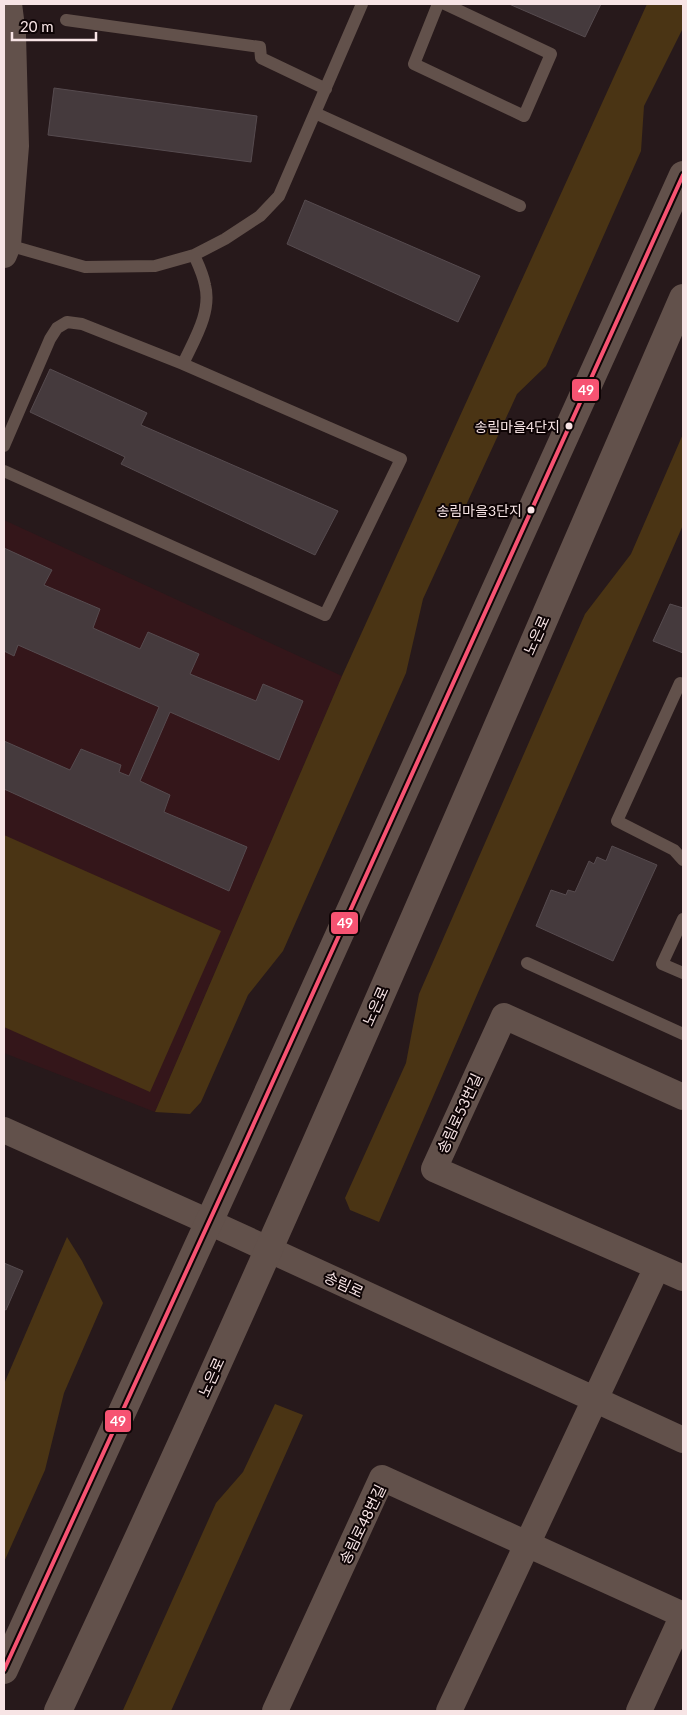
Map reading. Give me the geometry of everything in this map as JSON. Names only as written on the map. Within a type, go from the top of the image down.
[{"type":"street","points":[[6,250],[16,146],[13,34],[9,4]]},
{"type":"street","points":[[4,1670],[683,175]]},
{"type":"street","name":"노은로","points":[[58,1711],[131,1556],[268,1249],[683,298]]},
{"type":"street","name":"송림로53번길","points":[[683,1097],[504,1016],[434,1169],[683,1278]]},
{"type":"street","name":"송림로","points":[[4,1130],[683,1440]]},
{"type":"street","points":[[449,1711],[657,1267]]},
{"type":"street","name":"송림로48번길","points":[[275,1711],[382,1478],[683,1615],[638,1711]]},
{"type":"lane","points":[[6,250],[85,267],[155,266],[194,255],[225,239],[260,216],[279,196],[362,4]]},
{"type":"lane","points":[[438,4],[414,64],[524,116],[550,54],[445,4]]},
{"type":"lane","points":[[66,20],[260,47],[261,58],[326,89]]},
{"type":"lane","points":[[316,112],[520,206]]},
{"type":"lane","points":[[183,364],[204,316],[206,301],[206,285],[194,255]]},
{"type":"lane","points":[[4,446],[50,339],[57,328],[67,322],[82,324],[183,364],[401,458],[325,615],[4,471]]},
{"type":"lane","points":[[680,683],[617,821],[674,850],[683,860]]},
{"type":"lane","points":[[683,920],[662,964],[683,973]]},
{"type":"lane","points":[[526,963],[683,1034]]},
{"type":"shaded area","points":[[647,4],[683,4],[683,28],[644,106],[641,151],[546,366],[517,394],[423,599],[406,673],[283,951],[248,995],[201,1102],[190,1114],[155,1112],[342,676]]},
{"type":"shaded area","points":[[683,434],[683,525],[379,1222],[350,1210],[345,1198],[406,1063],[419,994],[585,614],[631,554]]},
{"type":"shaded area","points":[[4,520],[342,676],[155,1112],[4,1053]]},
{"type":"shaded area","points":[[4,835],[221,931],[150,1092],[4,1027]]},
{"type":"shaded area","points":[[67,1237],[82,1261],[103,1303],[64,1393],[45,1470],[4,1562],[4,1384]]},
{"type":"shaded area","points":[[275,1404],[303,1415],[171,1711],[123,1710],[216,1503],[243,1472]]},
{"type":"building","points":[[509,4],[601,4],[585,37]]},
{"type":"building","points":[[54,88],[257,116],[251,162],[48,135]]},
{"type":"building","points":[[305,200],[480,276],[458,322],[287,244]]},
{"type":"building","points":[[50,369],[147,413],[141,425],[338,511],[315,555],[121,464],[125,457],[30,412]]},
{"type":"building","points":[[4,548],[52,570],[44,585],[100,609],[93,628],[140,649],[148,632],[199,654],[190,674],[256,701],[263,684],[303,701],[279,760],[170,712],[140,781],[170,795],[164,812],[247,847],[229,891],[4,789],[4,741],[70,770],[81,749],[121,765],[119,772],[129,776],[159,707],[18,645],[14,656],[4,651]]},
{"type":"building","points":[[670,604],[683,608],[683,653],[653,641]]},
{"type":"building","points":[[612,846],[657,865],[613,961],[536,926],[551,890],[566,895],[568,890],[575,892],[589,861],[594,864],[597,857],[606,861]]},
{"type":"building","points":[[4,1263],[23,1271],[6,1310],[4,1309]]},
{"type":"transit line","name":"49","points":[[4,1670],[241,1152],[683,175]]},
{"type":"place","name":"송림마을4단지","points":[[569,426]]},
{"type":"place","name":"송림마을3단지","points":[[531,510]]}]
